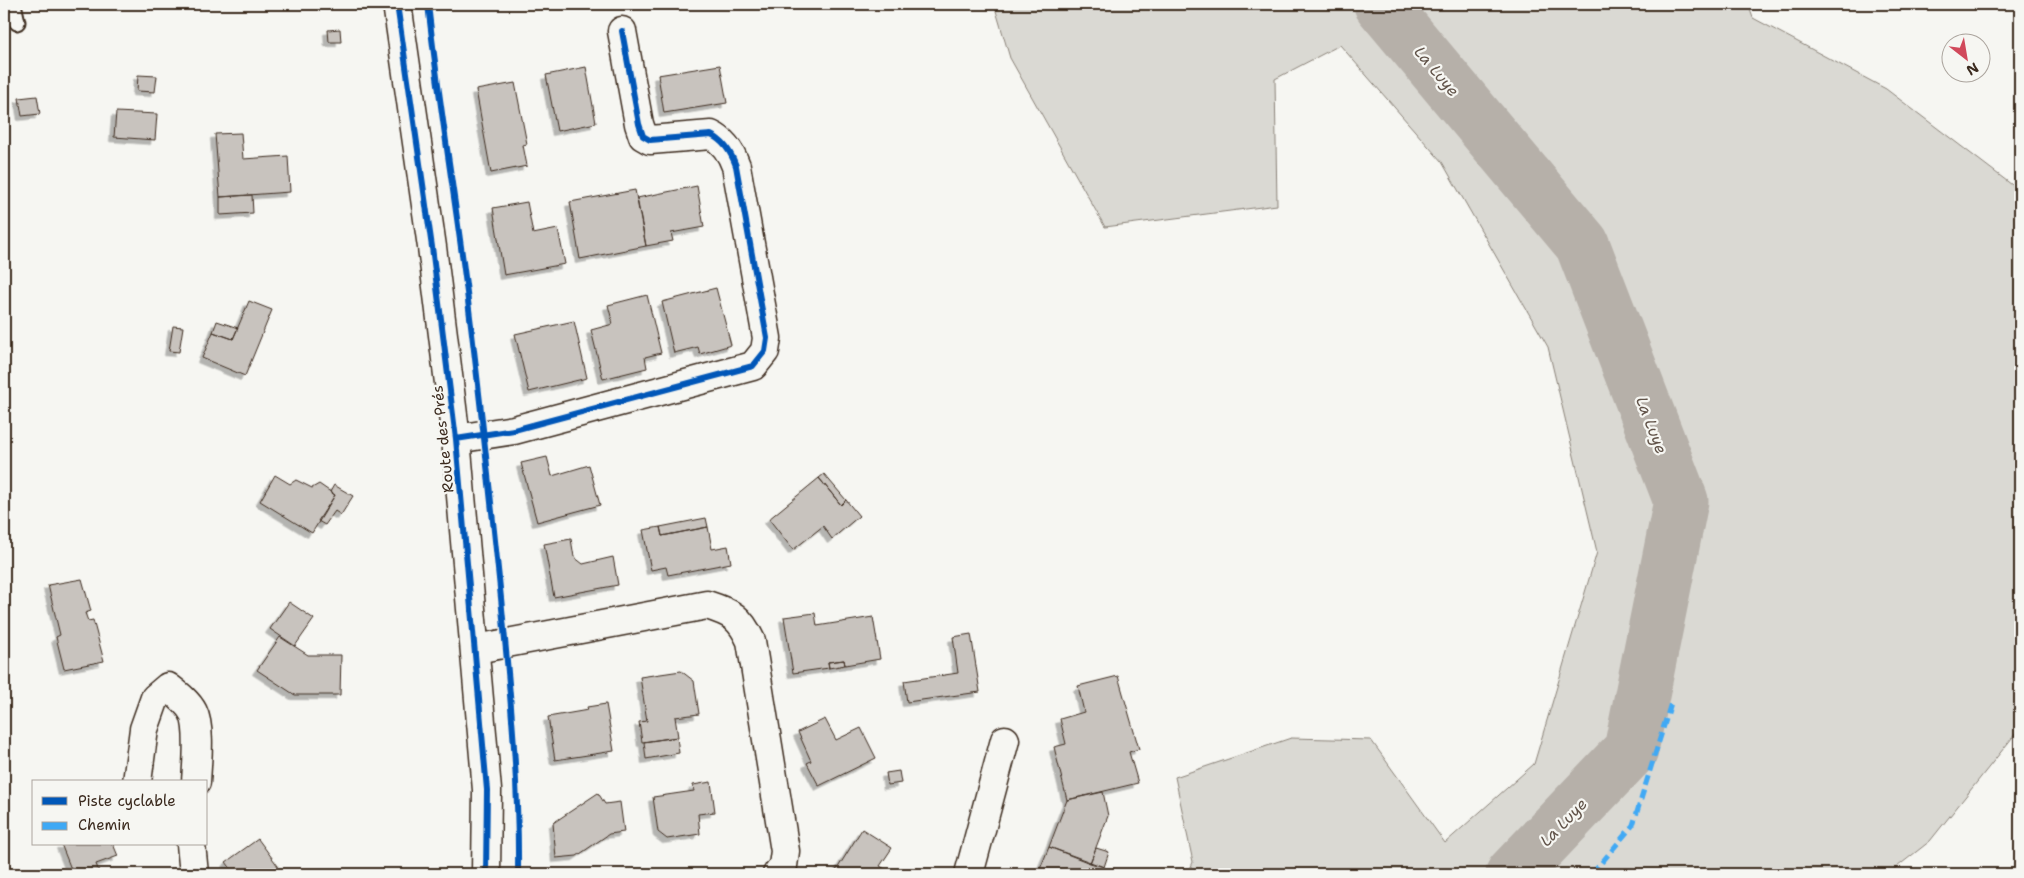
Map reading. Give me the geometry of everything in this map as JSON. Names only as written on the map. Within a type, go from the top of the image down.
[{"type":"street","name":"Route des Prés","points":[[398,4],[432,247],[456,439],[487,790],[486,874]]},
{"type":"street","points":[[456,439],[514,430],[753,366],[765,351],[768,338],[736,166],[732,154],[718,138],[711,135],[650,140],[643,136],[639,124],[622,31]]},
{"type":"street","points":[[476,649],[707,605],[732,616],[744,625],[751,640],[785,851],[783,866],[777,874]]},
{"type":"street","points":[[136,780],[144,729],[154,698],[168,687],[181,697],[193,712],[198,737],[196,780]]},
{"type":"street","points":[[969,874],[1005,740]]},
{"type":"street","points":[[191,846],[194,874]]},
{"type":"lane","points":[[14,4],[17,22]]},
{"type":"shaded area","points":[[994,4],[1748,4],[1753,18],[1886,89],[2020,191],[2020,728],[1930,841],[1888,874],[1188,874],[1193,862],[1175,777],[1291,738],[1371,740],[1445,843],[1534,764],[1597,552],[1548,347],[1442,162],[1340,45],[1275,79],[1277,205],[1105,227],[1010,58]]},
{"type":"building","points":[[340,29],[341,42],[329,42],[328,30]]},
{"type":"building","points":[[720,65],[727,103],[664,113],[658,75]]},
{"type":"building","points":[[586,67],[596,123],[557,131],[546,75]]},
{"type":"building","points":[[138,75],[157,76],[155,92],[137,91]]},
{"type":"building","points":[[515,83],[527,144],[523,145],[527,166],[491,173],[476,90]]},
{"type":"building","points":[[37,96],[40,114],[22,116],[19,98]]},
{"type":"building","points":[[116,112],[157,114],[155,140],[114,137]]},
{"type":"building","points":[[241,133],[243,159],[288,156],[290,192],[220,197],[215,134]]},
{"type":"building","points":[[697,186],[704,227],[671,233],[673,241],[646,246],[637,198]]},
{"type":"building","points":[[635,190],[646,246],[580,259],[570,202]]},
{"type":"building","points":[[252,195],[253,213],[220,215],[220,197]]},
{"type":"building","points":[[527,202],[533,234],[558,229],[565,264],[504,275],[493,208]]},
{"type":"building","points":[[716,288],[731,345],[700,354],[698,347],[674,353],[662,302]]},
{"type":"building","points":[[647,295],[661,353],[645,357],[647,368],[603,379],[591,330],[613,324],[608,305]]},
{"type":"building","points":[[249,301],[272,310],[245,376],[202,358],[213,332],[233,339]]},
{"type":"building","points":[[217,321],[238,328],[233,339],[213,332]]},
{"type":"building","points":[[574,321],[587,378],[529,392],[515,334]]},
{"type":"building","points":[[173,326],[183,327],[179,352],[169,351]]},
{"type":"building","points":[[547,457],[552,476],[589,465],[600,505],[537,522],[521,463]]},
{"type":"building","points":[[824,474],[846,500],[841,505],[819,478]]},
{"type":"building","points":[[275,475],[290,484],[296,480],[312,488],[319,484],[335,495],[312,533],[260,501]]},
{"type":"building","points":[[819,478],[841,505],[846,500],[859,516],[832,539],[823,526],[793,550],[769,519]]},
{"type":"building","points":[[334,485],[353,496],[341,515],[335,511],[325,525],[318,521],[335,495],[330,492]]},
{"type":"building","points":[[706,518],[708,527],[662,536],[660,527]]},
{"type":"building","points":[[660,527],[662,536],[708,527],[712,549],[728,546],[731,563],[668,575],[666,567],[651,570],[643,530]]},
{"type":"building","points":[[571,539],[574,557],[583,564],[613,557],[618,585],[554,597],[544,544]]},
{"type":"building","points":[[82,579],[91,611],[85,613],[88,621],[93,620],[104,661],[64,669],[56,637],[60,635],[48,585]]},
{"type":"building","points":[[289,602],[314,619],[295,646],[270,629]]},
{"type":"building","points":[[815,613],[817,626],[873,617],[880,659],[845,665],[844,660],[828,662],[829,668],[793,673],[784,617]]},
{"type":"building","points":[[971,634],[980,692],[907,702],[904,681],[958,673],[953,637]]},
{"type":"building","points":[[280,637],[308,655],[341,655],[340,695],[295,695],[257,670]]},
{"type":"building","points":[[844,660],[845,665],[829,668],[828,662]]},
{"type":"building","points":[[681,671],[694,681],[699,714],[675,717],[678,737],[642,742],[639,722],[647,721],[640,677]]},
{"type":"building","points":[[1118,676],[1139,749],[1129,752],[1138,783],[1067,800],[1054,747],[1066,744],[1060,719],[1084,712],[1078,686]]},
{"type":"building","points":[[606,704],[614,751],[555,760],[548,717],[588,710],[587,707]]},
{"type":"building","points":[[825,719],[836,740],[861,728],[876,758],[819,786],[807,763],[811,761],[798,732]]},
{"type":"building","points":[[677,737],[679,753],[646,759],[644,742]]},
{"type":"building","points":[[899,771],[901,783],[888,785],[886,773]]},
{"type":"building","points":[[711,782],[715,812],[698,814],[700,834],[667,839],[658,832],[653,797],[694,791],[693,785]]},
{"type":"building","points":[[1103,792],[1108,816],[1090,863],[1049,847],[1067,800]]},
{"type":"building","points":[[598,793],[605,804],[620,802],[624,832],[609,834],[577,856],[556,858],[553,823]]},
{"type":"building","points":[[862,829],[892,848],[880,866],[893,874],[834,874]]},
{"type":"building","points":[[258,839],[278,866],[272,870],[275,874],[235,874],[226,862]]},
{"type":"building","points":[[62,846],[114,846],[118,856],[96,864],[99,872],[93,874],[73,874]]},
{"type":"building","points":[[1049,847],[1104,867],[1101,874],[1038,874]]},
{"type":"building","points":[[1096,848],[1109,852],[1104,867],[1090,863]]},
{"type":"waterway","name":"La Luye","points":[[1381,4],[1582,244],[1681,501],[1631,750],[1513,874]]},
{"type":"marked path","points":[[1592,874],[1633,825],[1671,703]]},
{"type":"cycle path","points":[[397,4],[432,247],[456,439],[487,790],[486,874]]},
{"type":"cycle path","points":[[428,4],[469,309],[508,667],[517,805],[518,874]]},
{"type":"cycle path","points":[[456,439],[514,430],[753,366],[765,351],[767,338],[734,161],[723,144],[711,135],[650,140],[643,136],[639,124],[622,31]]}]
